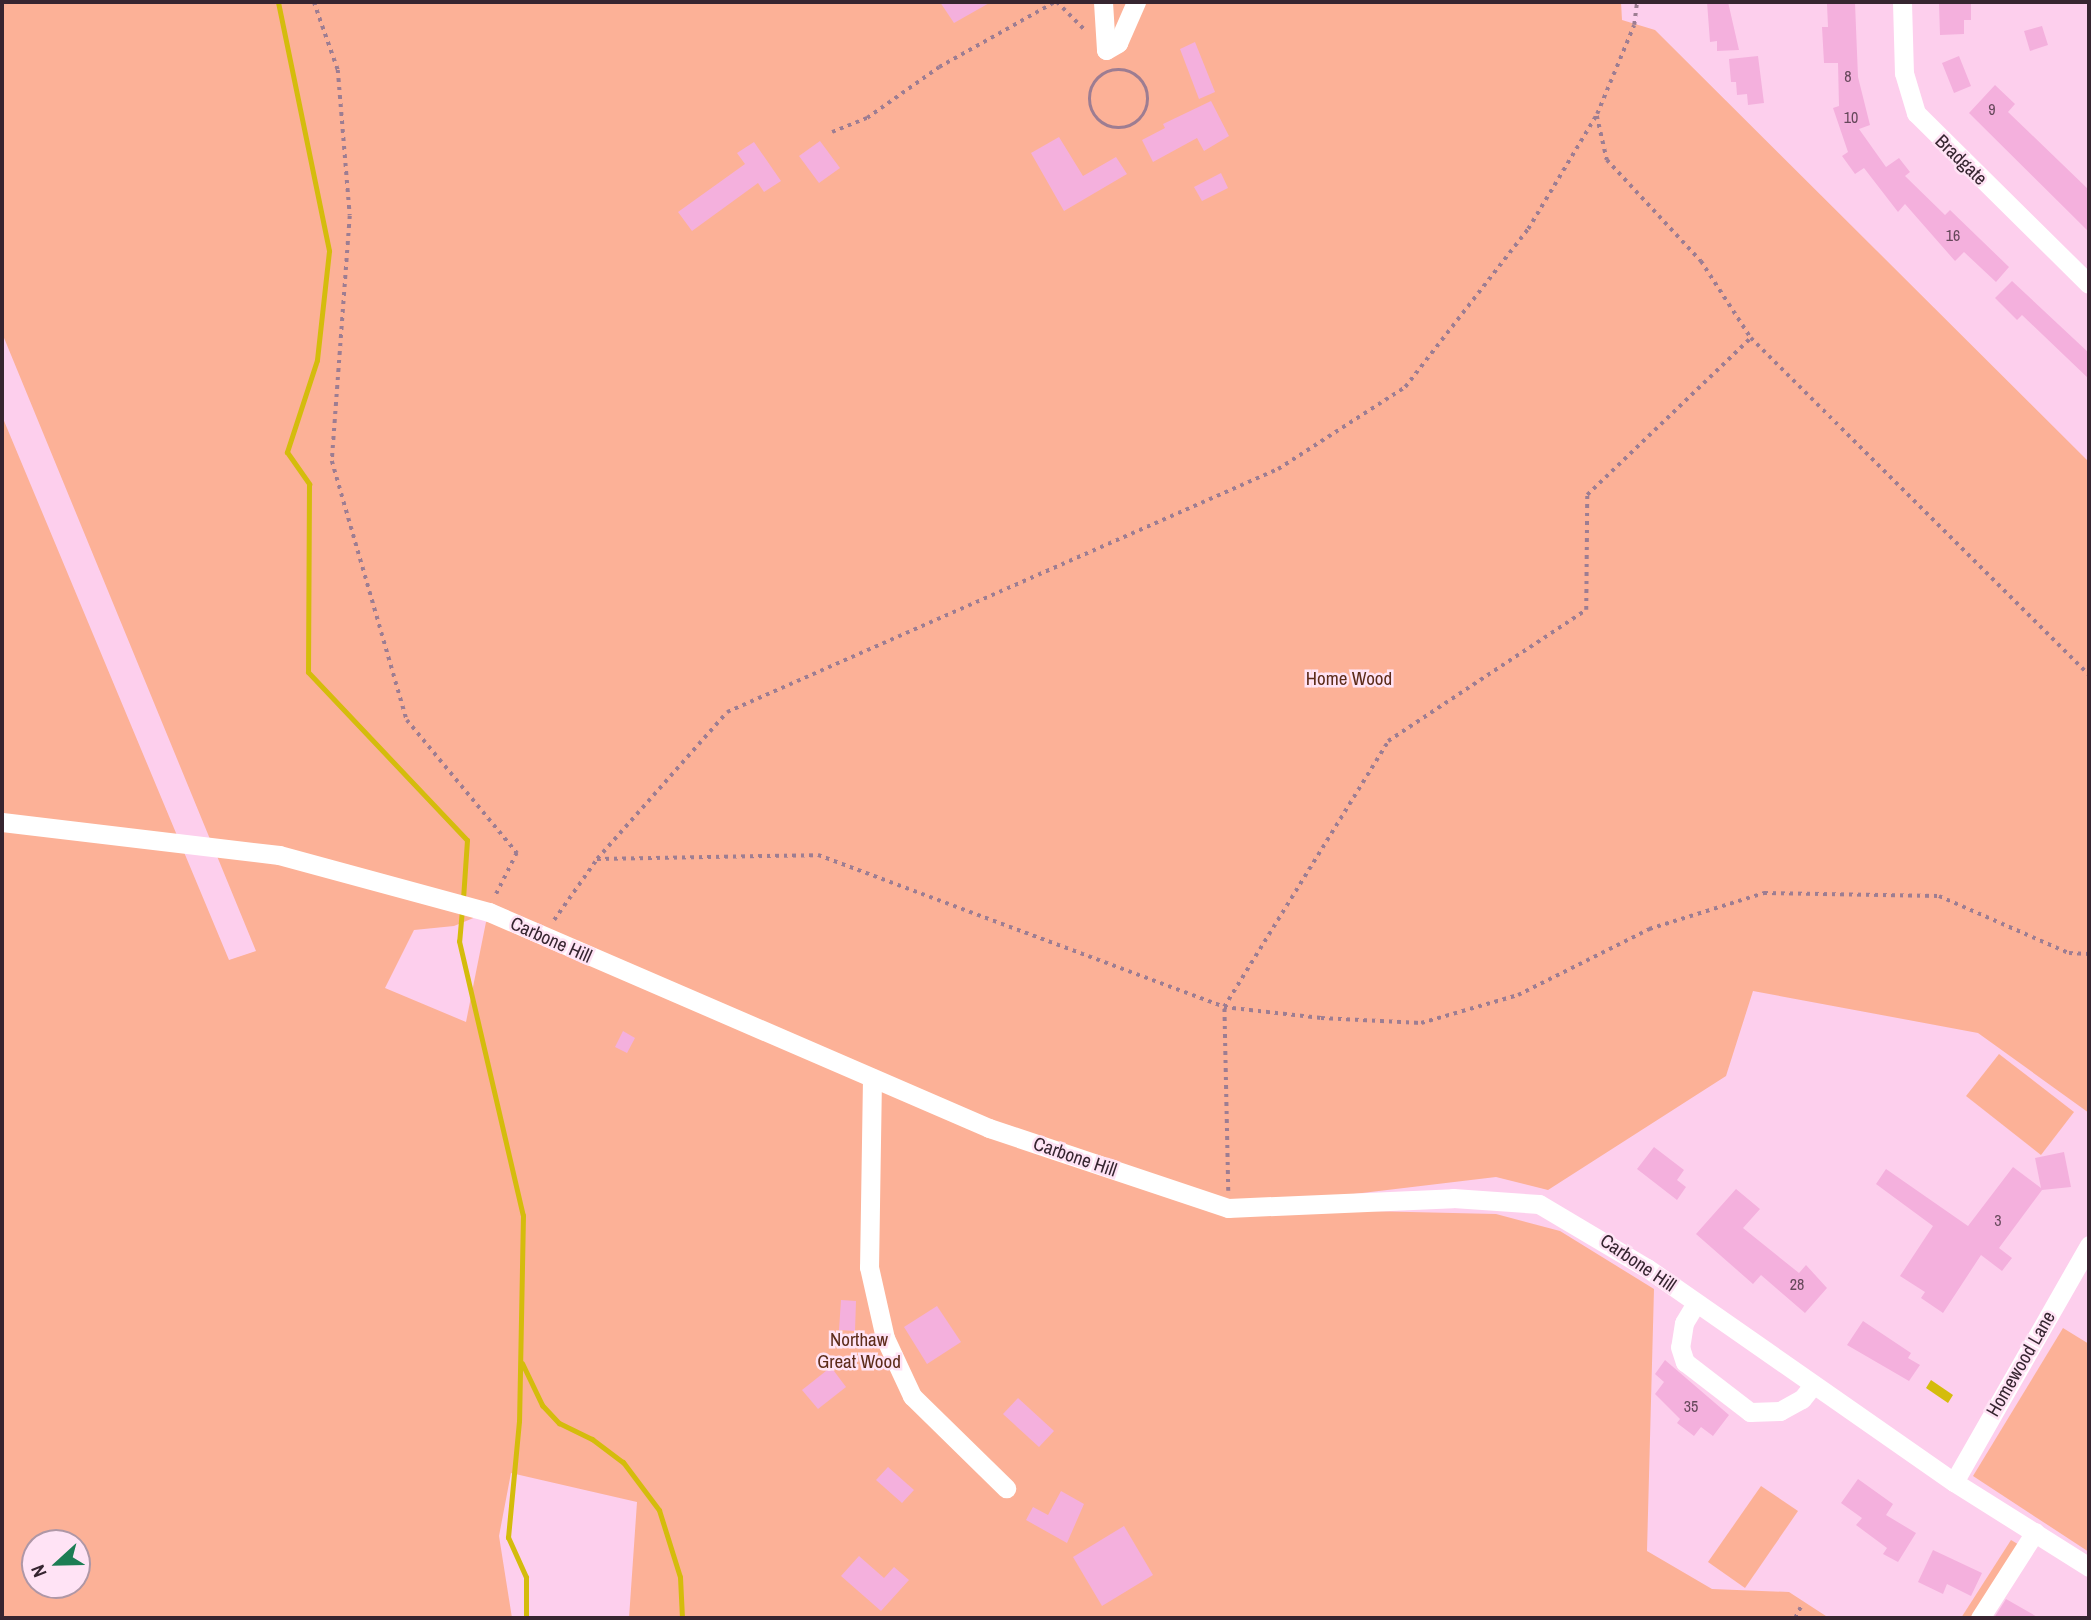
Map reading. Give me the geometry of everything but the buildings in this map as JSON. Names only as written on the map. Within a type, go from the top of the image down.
[{"type":"street","points":[[1103,2],[1106,50],[1118,43],[1136,2]]},
{"type":"street","name":"Bradgate","points":[[1902,2],[1903,74],[1916,113],[2089,284]]},
{"type":"street","name":"Carbone Hill","points":[[2,822],[279,855],[447,903],[481,910],[989,1128],[1228,1208],[1453,1198],[1539,1204],[1586,1229],[1954,1482],[2089,1567]]},
{"type":"street","points":[[872,1078],[869,1267],[885,1338],[912,1396],[1006,1488]]},
{"type":"street","name":"Homewood Lane","points":[[1954,1482],[2089,1245]]},
{"type":"street","points":[[1696,1303],[1684,1323],[1680,1347],[1685,1363],[1750,1412],[1780,1411],[1802,1399],[1812,1386]]},
{"type":"street","points":[[1980,1618],[2035,1532]]},
{"type":"path","points":[[314,2],[338,70],[350,216],[332,461],[407,720],[517,853],[481,910]]},
{"type":"path","points":[[832,132],[867,118],[939,67],[1055,2]]},
{"type":"path","points":[[542,937],[597,859],[727,712],[1278,469],[1405,387],[1528,229],[1597,114],[1634,25],[1637,2]]},
{"type":"path","points":[[1114,70],[1136,76],[1147,94],[1146,111],[1126,127],[1106,125],[1094,114],[1089,102],[1093,84],[1114,70]]},
{"type":"path","points":[[1597,114],[1607,160],[1701,261],[1751,338],[2089,675]]},
{"type":"path","points":[[1228,1208],[1224,1007],[1388,741],[1586,610],[1587,495],[1751,338]]},
{"type":"path","points":[[597,859],[818,855],[1224,1007],[1421,1023],[1517,995],[1649,929],[1764,893],[1939,897],[2069,953],[2089,954]]},
{"type":"path","points":[[1795,1618],[1802,1604]]},
{"type":"green space","points":[[2,2],[1621,2],[1622,20],[1655,30],[2089,462],[2089,1113],[1978,1033],[1753,991],[1726,1076],[1548,1190],[1496,1177],[1236,1208],[1496,1214],[1560,1231],[1654,1289],[1647,1551],[1712,1589],[1789,1592],[1829,1618],[629,1618],[637,1502],[511,1473],[499,1536],[512,1618],[2,1618],[2,416],[229,960],[256,951],[2,333]],"holes":[[[488,912],[466,1022],[385,988],[414,930],[454,926]]]},
{"type":"green space","points":[[1999,1054],[2074,1112],[2041,1155],[1966,1096]]},
{"type":"green space","points":[[2063,1328],[2089,1344],[2089,1552],[1973,1476]]},
{"type":"green space","points":[[1761,1486],[1798,1511],[1745,1588],[1708,1562]]},
{"type":"green space","points":[[2011,1540],[2031,1552],[1989,1618],[1961,1618]]},
{"type":"shaded area","points":[[1931,1380],[1953,1395],[1948,1403],[1926,1388]]},
{"type":"waterway","points":[[278,2],[329,251],[317,360],[287,452],[309,484],[308,672],[467,840],[463,899]]},
{"type":"waterway","points":[[462,909],[459,941],[523,1215],[519,1421],[508,1537],[526,1577],[526,1618]]},
{"type":"waterway","points":[[522,1363],[542,1405],[559,1423],[592,1439],[623,1462],[659,1510],[680,1577],[682,1618]]},
{"type":"park label","name":"Home Wood","points":[[1349,679]]},
{"type":"park label","name":"Northaw Great Wood","points":[[859,1351]]}]
